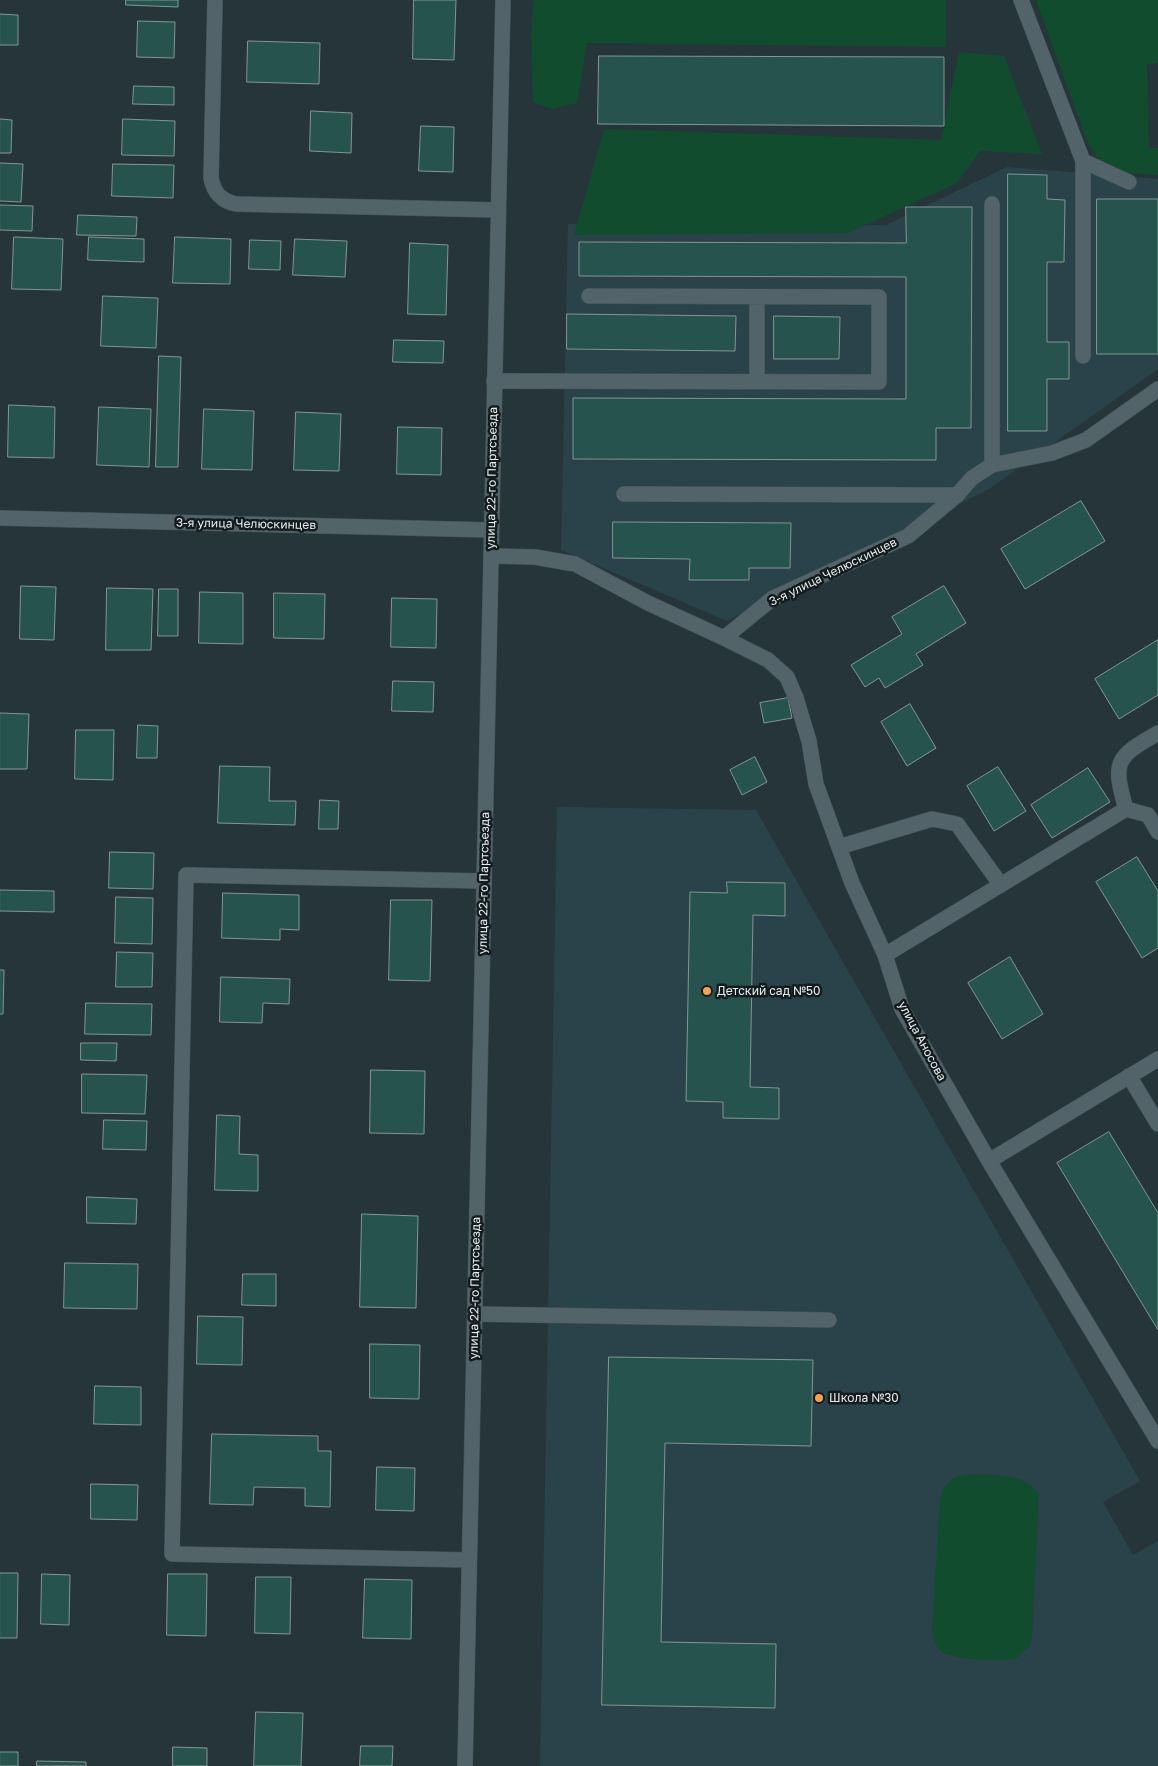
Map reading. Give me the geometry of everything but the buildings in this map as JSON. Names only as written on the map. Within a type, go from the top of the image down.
[{"type":"street","points":[[215,0],[211,178],[213,188],[218,196],[226,202],[236,204],[498,210]]},
{"type":"street","name":"улица 22-го Партсъезда","points":[[465,1766],[503,0]]},
{"type":"street","points":[[1022,0],[1083,161],[1083,356]]},
{"type":"street","points":[[1083,161],[1129,182]]},
{"type":"street","points":[[992,204],[992,464]]},
{"type":"street","points":[[494,381],[879,382],[880,297],[589,296]]},
{"type":"street","points":[[757,297],[757,382]]},
{"type":"street","name":"3-я улица Челюскинцев","points":[[724,638],[773,598],[908,536],[958,495],[972,478],[992,464],[1052,453],[1086,440],[1158,389]]},
{"type":"street","points":[[624,494],[958,495]]},
{"type":"street","name":"3-я улица Челюскинцев","points":[[0,518],[491,530]]},
{"type":"street","points":[[491,556],[535,557],[575,564],[648,603],[724,638]]},
{"type":"street","name":"улица Аносова","points":[[724,638],[768,660],[787,677],[796,698],[809,741],[816,784],[852,883],[885,955],[902,1009],[989,1161],[1158,1441]]},
{"type":"street","points":[[1126,809],[1119,783],[1119,764],[1128,750],[1158,733]]},
{"type":"street","points":[[885,955],[1126,809],[1148,815],[1158,832]]},
{"type":"street","points":[[839,847],[932,819],[957,824],[1001,885]]},
{"type":"street","points":[[469,1560],[172,1554],[186,875],[484,881]]},
{"type":"street","points":[[989,1161],[1158,1059]]},
{"type":"street","points":[[1129,1076],[1158,1124]]},
{"type":"street","points":[[474,1314],[829,1320]]},
{"type":"shaded area","points":[[1007,167],[1158,179],[1158,369],[989,489],[727,621],[561,550],[568,224],[886,225]]},
{"type":"shaded area","name":"Школа №30","points":[[557,807],[756,810],[1140,1481],[1103,1502],[1133,1555],[1158,1541],[1158,1766],[540,1766]]},
{"type":"green space","points":[[534,0],[946,0],[946,47],[587,43],[577,103],[552,109],[533,102],[531,30]]},
{"type":"green space","points":[[1036,0],[1158,0],[1158,63],[1147,65],[1149,148],[1158,148],[1158,175],[1105,171],[1087,141]]},
{"type":"green space","points":[[959,52],[1004,56],[1042,154],[980,151],[957,183],[848,233],[574,235],[604,129],[941,140]]},
{"type":"green space","points":[[967,1474],[1017,1478],[1033,1487],[1039,1495],[1032,1636],[1030,1646],[1015,1659],[987,1660],[953,1656],[939,1649],[933,1637],[940,1498],[944,1488],[950,1482],[957,1477]]},
{"type":"place","name":"Детский сад №50","points":[[707,991]]},
{"type":"place","name":"Школа №30","points":[[819,1398]]}]
